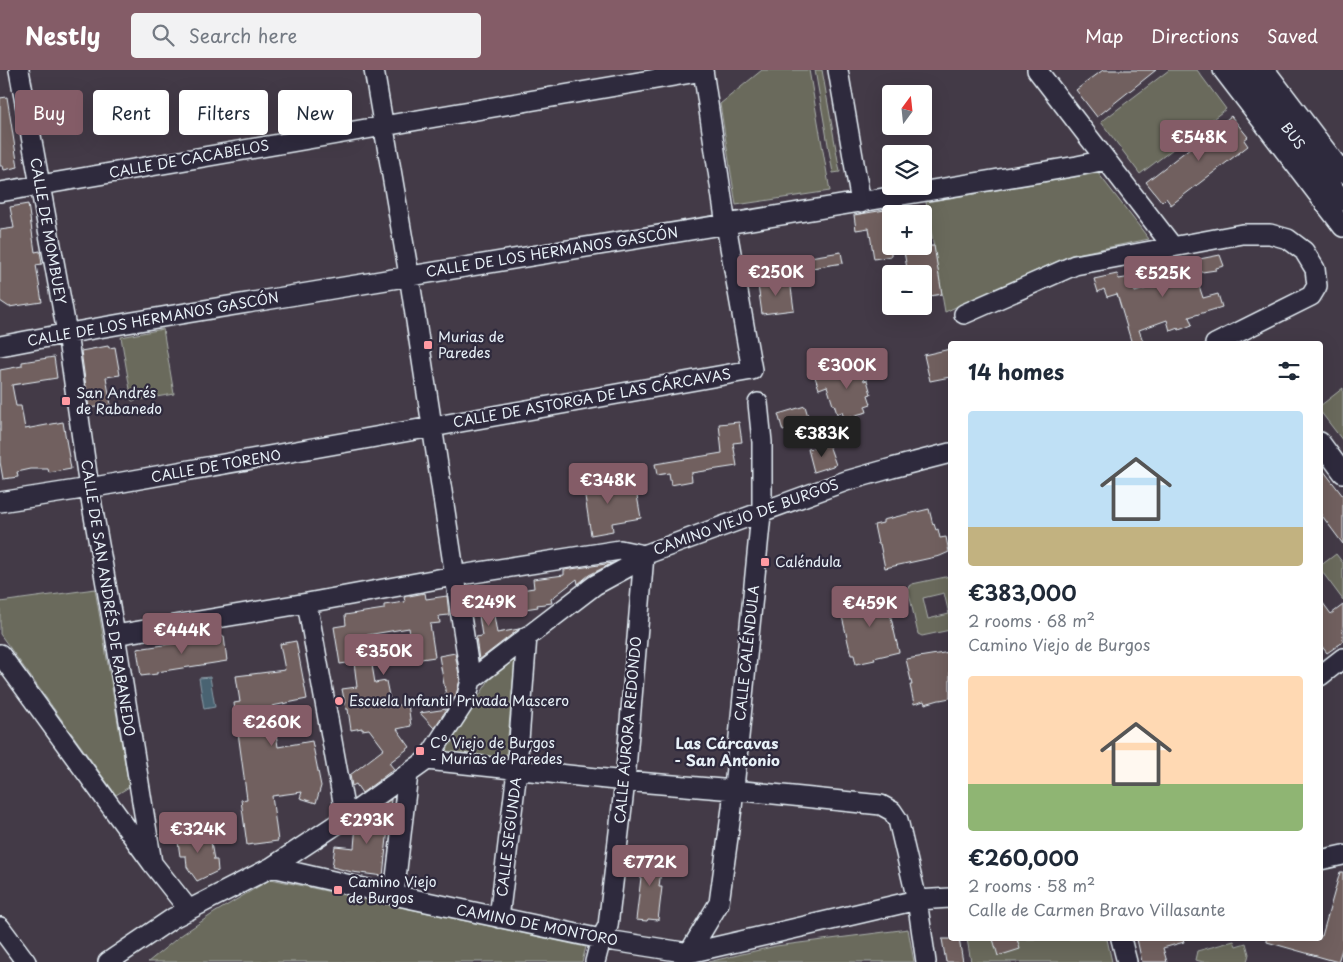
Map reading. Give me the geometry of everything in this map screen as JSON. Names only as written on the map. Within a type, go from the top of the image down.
[{"type":"street","name":"CALLE DE MOMBUEY","points":[[19,70],[67,333]]},
{"type":"street","points":[[108,962],[181,914],[272,867],[408,774],[427,760],[466,700],[471,680],[409,275],[374,70]]},
{"type":"street","name":"CALLE DE CACABELOS","points":[[0,192],[703,70]]},
{"type":"street","points":[[703,70],[726,225]]},
{"type":"street","points":[[838,70],[861,203]]},
{"type":"street","points":[[1037,70],[1173,247]]},
{"type":"street","points":[[1223,70],[1343,227]]},
{"type":"street","name":"BUS","points":[[1244,70],[1343,201]]},
{"type":"street","points":[[1265,70],[1343,172]]},
{"type":"street","name":"CALLE DE LOS HERMANOS GASCÓN","points":[[0,346],[409,275],[861,203],[1105,160]]},
{"type":"street","name":"CALLE DE ASTORGA DE LAS CÁRCAVAS","points":[[431,427],[752,370],[726,225]]},
{"type":"street","points":[[964,314],[1075,265],[1242,234],[1270,234],[1288,239],[1304,251],[1315,269],[1317,286],[1311,296],[1241,338],[1228,341]]},
{"type":"street","name":"CALLE DE SAN ANDRÉS DE RABANEDO","points":[[67,333],[89,488],[152,863]]},
{"type":"street","name":"CALLE CALÉNDULA","points":[[689,957],[720,903],[734,790],[762,504],[762,442],[758,403]]},
{"type":"street","name":"CALLE DE TORENO","points":[[0,502],[431,427]]},
{"type":"street","points":[[1323,448],[1343,473]]},
{"type":"street","name":"CAMINO VIEJO DE BURGOS","points":[[471,680],[595,585],[628,567],[644,554],[846,481],[948,454]]},
{"type":"street","points":[[115,635],[454,576],[620,550],[644,554]]},
{"type":"street","name":"CALLE AURORA REDONDO","points":[[595,962],[601,939],[608,926],[625,781],[644,554]]},
{"type":"street","points":[[307,603],[346,818]]},
{"type":"street","name":"CALLE SEGUNDA","points":[[499,918],[516,771],[528,636]]},
{"type":"street","points":[[0,654],[152,863],[181,914]]},
{"type":"street","points":[[1323,674],[1343,658]]},
{"type":"street","points":[[427,760],[516,771],[881,805],[892,811],[898,820],[917,900],[926,962]]},
{"type":"street","points":[[394,895],[408,774]]},
{"type":"street","points":[[1323,859],[1343,855]]},
{"type":"street","name":"CAMINO DE MONTORO","points":[[272,867],[499,918],[689,957],[917,900],[948,898]]},
{"type":"street","points":[[130,962],[181,914]]},
{"type":"street","points":[[0,927],[26,962]]},
{"type":"street","points":[[1122,941],[1127,962]]},
{"type":"green space","points":[[762,70],[809,70],[830,191],[736,205],[720,104]]},
{"type":"green space","points":[[815,70],[822,70],[840,172],[833,173]]},
{"type":"green space","points":[[1169,70],[1197,70],[1226,109],[1140,174],[1101,122]]},
{"type":"green space","points":[[1098,173],[1149,239],[1071,255],[945,312],[932,237],[932,205],[927,205],[926,202]]},
{"type":"green space","points":[[163,329],[174,394],[132,401],[121,337]]},
{"type":"green space","points":[[1343,388],[1343,441],[1323,415],[1323,404]]},
{"type":"green space","points":[[1336,554],[1343,563],[1343,600],[1323,573],[1323,564]]},
{"type":"green space","points":[[948,576],[948,610],[944,593],[923,598],[928,619],[948,614],[948,630],[922,636],[918,634],[908,589],[909,586]]},
{"type":"green space","points":[[95,589],[129,787],[116,795],[0,634],[0,602]]},
{"type":"green space","points":[[511,661],[515,662],[506,758],[446,753],[445,751],[489,680]]},
{"type":"green space","points":[[271,879],[586,947],[582,962],[148,962],[180,936],[214,913]]},
{"type":"green space","points":[[908,929],[914,962],[708,962],[776,946]]},
{"type":"green space","points":[[967,941],[1107,941],[1112,962],[971,962]]},
{"type":"green space","points":[[1234,941],[1236,946],[1246,943],[1249,954],[1247,962],[1203,962],[1195,960],[1197,951]]},
{"type":"water","points":[[210,677],[215,707],[204,709],[199,678]]},
{"type":"building","points":[[1103,70],[1156,70],[1097,117],[1076,90]]},
{"type":"building","points":[[7,97],[18,167],[4,170],[3,166],[0,166],[0,98]]},
{"type":"building","points":[[1231,116],[1248,137],[1244,140],[1248,146],[1171,205],[1166,198],[1162,202],[1146,182]]},
{"type":"building","points":[[28,204],[35,252],[40,251],[42,264],[36,265],[42,302],[9,307],[0,301],[0,230],[14,228],[10,207]]},
{"type":"building","points":[[882,210],[882,255],[891,256],[874,259],[869,228],[856,230],[854,215]]},
{"type":"building","points":[[932,246],[934,246],[942,294],[932,296],[932,265],[906,265],[905,255],[932,255]]},
{"type":"building","points":[[841,252],[843,263],[812,268],[810,257]]},
{"type":"building","points":[[1220,255],[1224,266],[1216,268],[1216,270],[1195,273],[1203,298],[1218,294],[1222,307],[1189,317],[1192,325],[1179,330],[1178,328],[1170,331],[1167,320],[1139,330],[1143,341],[1131,341],[1117,294],[1107,297],[1104,289],[1098,292],[1094,279],[1117,274],[1119,279],[1131,277],[1135,292],[1177,277],[1174,264]]},
{"type":"building","points":[[790,280],[794,310],[762,314],[758,285]]},
{"type":"building","points":[[108,346],[109,348],[115,347],[120,375],[106,377],[111,405],[89,408],[81,351]]},
{"type":"building","points":[[948,349],[948,377],[930,381],[924,355]]},
{"type":"building","points":[[54,357],[57,378],[12,385],[16,406],[21,406],[25,429],[63,422],[71,469],[49,473],[48,469],[31,469],[17,472],[18,477],[3,479],[0,462],[0,370],[22,366],[22,362]]},
{"type":"building","points":[[858,363],[864,381],[867,380],[871,394],[868,395],[871,404],[865,406],[867,412],[844,418],[842,412],[837,414],[827,386],[819,389],[815,377]]},
{"type":"building","points":[[805,406],[810,423],[783,431],[778,414]]},
{"type":"building","points":[[739,422],[742,442],[733,443],[737,466],[691,473],[692,481],[671,485],[669,473],[657,475],[655,464],[722,453],[719,424]]},
{"type":"building","points":[[829,445],[836,465],[814,472],[808,449]]},
{"type":"building","points":[[1323,470],[1343,496],[1343,544],[1323,517]]},
{"type":"building","points":[[604,473],[608,495],[636,490],[641,518],[612,523],[613,531],[591,535],[582,477]]},
{"type":"building","points":[[929,509],[933,525],[936,530],[938,529],[940,538],[946,537],[948,552],[940,556],[885,568],[874,525],[883,523],[883,520]]},
{"type":"building","points":[[613,563],[589,575],[578,584],[577,579],[551,599],[552,603],[525,609],[521,590],[534,588],[533,579],[564,575],[564,570]]},
{"type":"building","points":[[883,588],[899,652],[856,664],[854,655],[851,655],[840,608],[855,605],[855,603],[861,602],[860,600],[869,597],[867,592]]},
{"type":"building","points":[[490,592],[497,633],[519,629],[479,660],[476,637],[482,636],[476,594]]},
{"type":"building","points":[[425,593],[426,599],[447,596],[449,615],[439,616],[440,623],[430,624],[435,657],[414,660],[409,628],[367,635],[375,683],[386,681],[391,706],[408,704],[411,726],[397,729],[410,747],[389,763],[394,769],[362,793],[356,784],[352,786],[350,775],[384,749],[369,729],[351,730],[348,709],[346,709],[342,689],[357,687],[354,662],[340,664],[334,627],[346,625],[345,615],[384,609],[384,605],[405,602],[404,597]]},
{"type":"building","points":[[1323,603],[1331,614],[1343,605],[1343,642],[1327,653],[1323,648]]},
{"type":"building","points":[[224,636],[227,661],[141,676],[137,649]]},
{"type":"building","points":[[296,641],[307,699],[272,706],[278,747],[312,741],[321,786],[316,803],[300,798],[302,792],[272,796],[278,841],[247,845],[241,800],[247,799],[234,703],[240,702],[236,676],[285,670],[280,644]]},
{"type":"building","points":[[948,652],[948,698],[925,704],[924,701],[914,704],[906,659]]},
{"type":"building","points":[[455,653],[460,680],[456,695],[448,707],[439,656]]},
{"type":"building","points":[[447,709],[434,728],[420,713]]},
{"type":"building","points":[[391,799],[383,876],[332,867],[335,846],[354,848],[356,824]]},
{"type":"building","points":[[209,830],[214,860],[217,860],[218,871],[197,881],[187,867],[186,856],[180,856],[177,835]]},
{"type":"building","points":[[644,852],[663,853],[659,887],[662,887],[658,920],[636,920]]},
{"type":"building","points":[[1340,872],[1343,872],[1343,946],[1338,962],[1267,942],[1323,941],[1323,932]]},
{"type":"building","points":[[942,939],[959,941],[963,962],[946,962]]},
{"type":"building","points":[[994,941],[1018,941],[1020,949],[998,956]]},
{"type":"building","points":[[1137,941],[1184,941],[1163,948],[1167,962],[1142,962]]},
{"type":"place","name":"Murias de Paredes","points":[[428,345]]},
{"type":"place","name":"San Andrés de Rabanedo","points":[[66,401]]},
{"type":"place","name":"Caléndula","points":[[765,562]]},
{"type":"place","name":"Escuela Infantil Privada Mascero","points":[[339,701]]},
{"type":"place","name":"Cº Viejo de Burgos - Murias de Paredes","points":[[420,751]]},
{"type":"place","name":"Camino Viejo de Burgos","points":[[338,890]]},
{"type":"district","name":"Las Cárcavas - San Antonio","points":[[727,752]]}]
